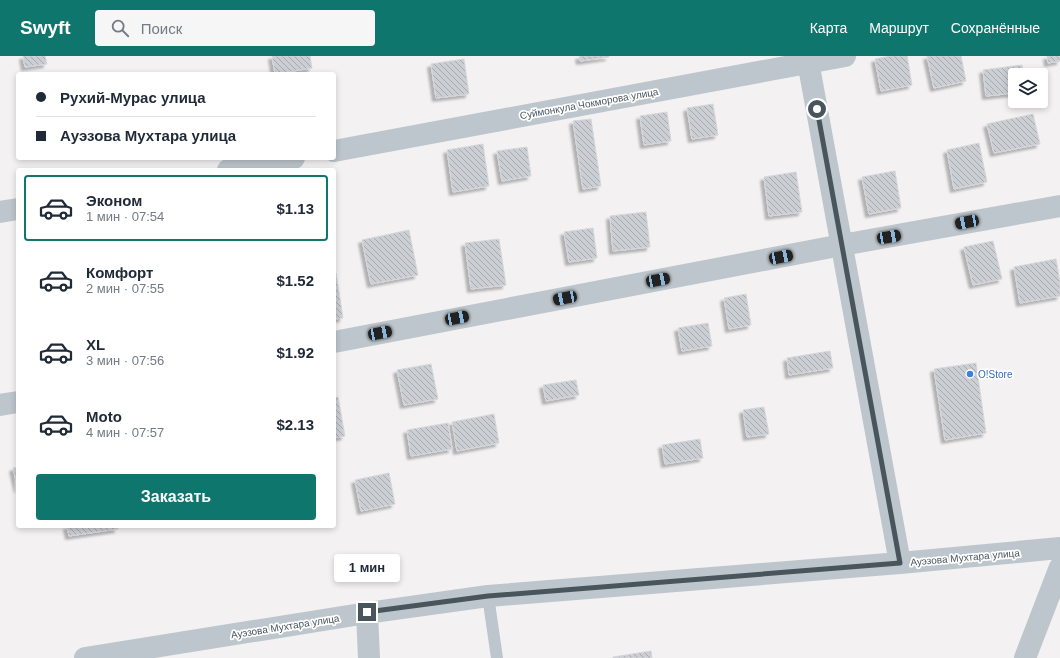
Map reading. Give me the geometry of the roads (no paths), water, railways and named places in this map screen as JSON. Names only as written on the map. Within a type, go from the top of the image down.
[{"type":"street","name":"Суймонкула Чокморова улица","points":[[336,151],[808,60],[845,56]]},
{"type":"street","points":[[808,60],[900,563]]},
{"type":"street","points":[[239,168],[283,160]]},
{"type":"street","points":[[336,342],[842,245],[1060,206]]},
{"type":"street","points":[[0,212],[16,209]]},
{"type":"street","points":[[0,405],[16,402]]},
{"type":"street","name":"Ауэзова Мухтара улица","points":[[85,658],[367,612],[488,596],[900,563],[1060,548]]},
{"type":"street","points":[[1025,658],[1060,567]]},
{"type":"street","points":[[367,612],[369,658]]},
{"type":"lane","points":[[488,596],[497,658]]},
{"type":"place","name":"O!Store","points":[[970,374]]}]
